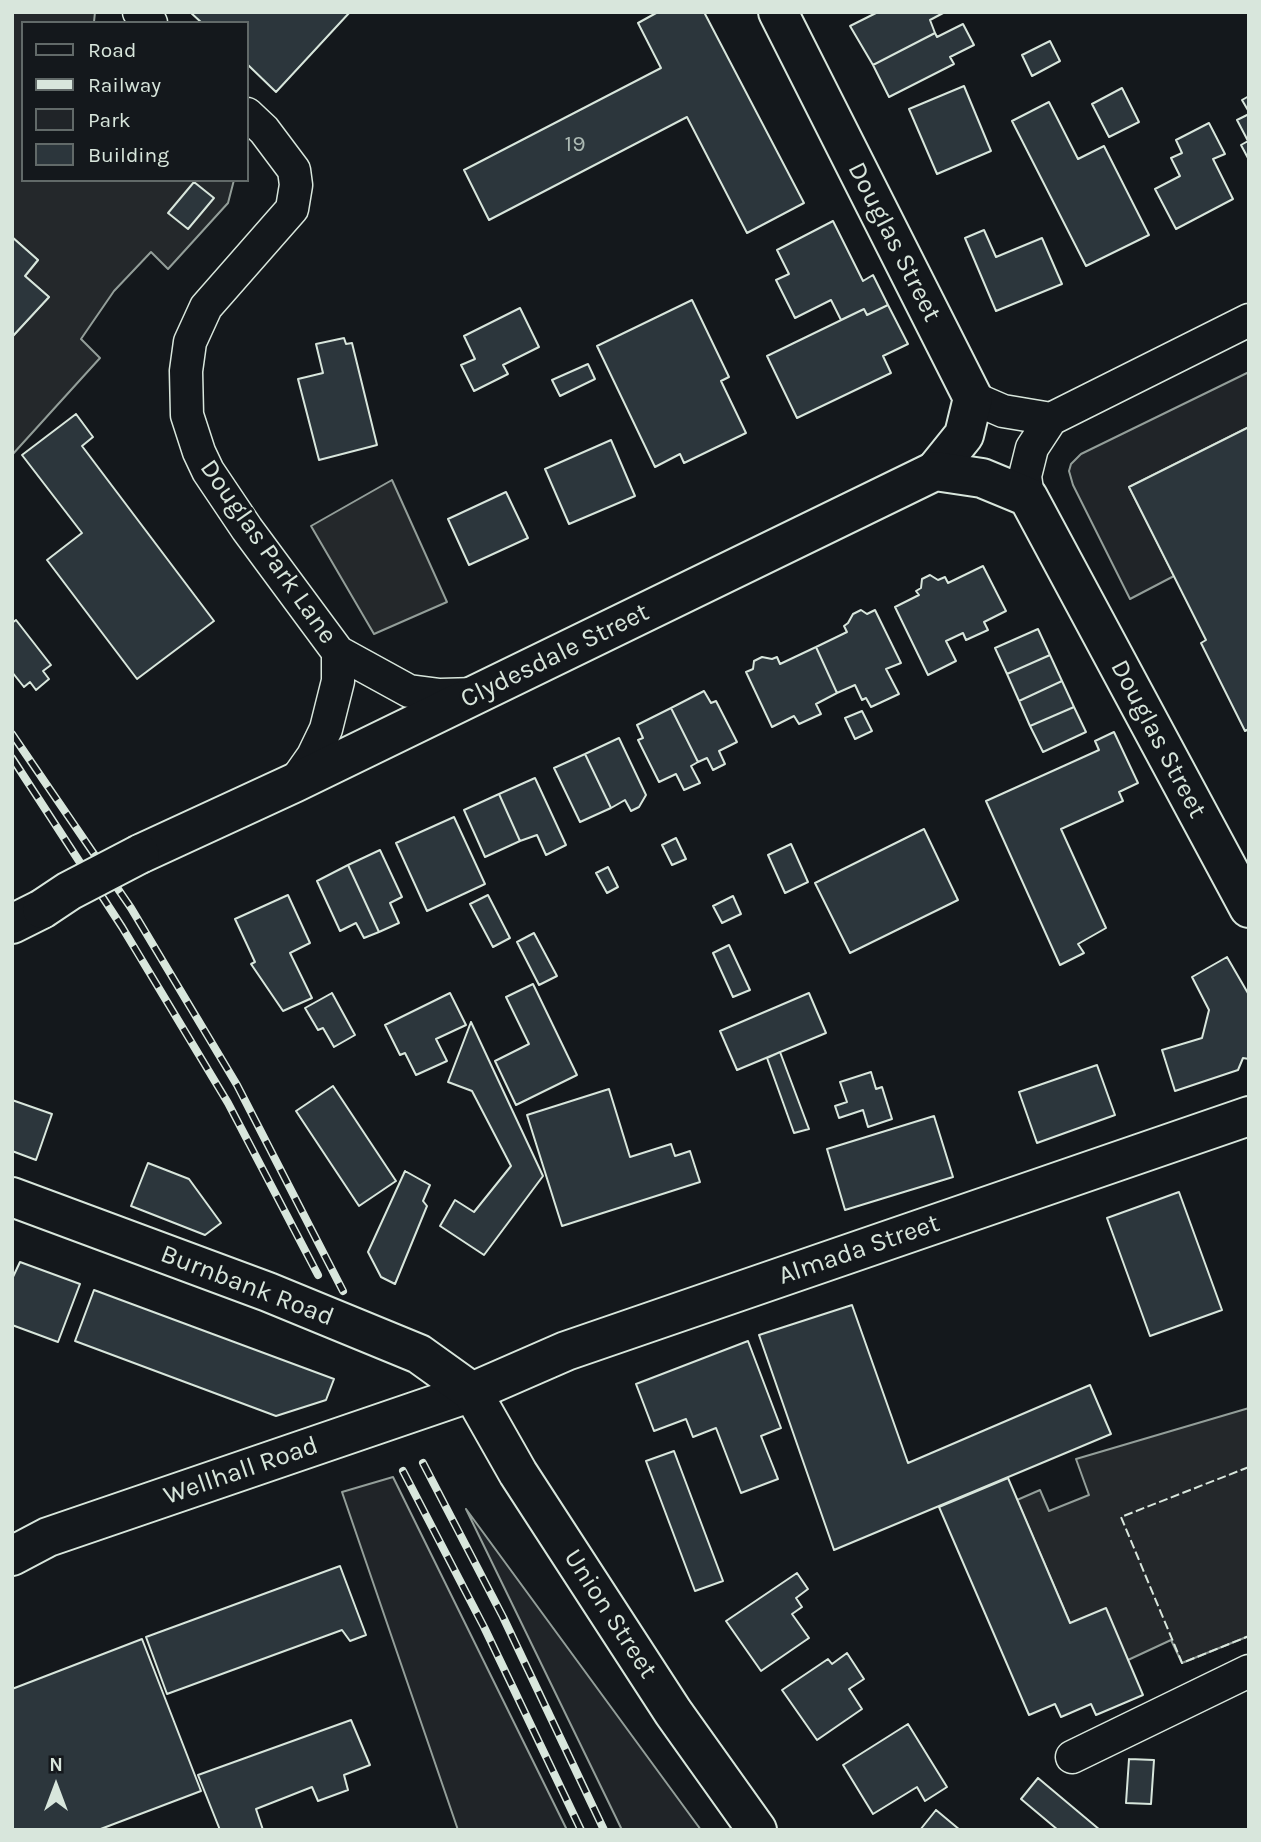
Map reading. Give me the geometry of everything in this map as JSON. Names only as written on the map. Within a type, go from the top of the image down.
[{"type":"main road","name":"Douglas Street","points":[[778,12],[972,398]]},
{"type":"main road","points":[[935,471],[964,435],[972,398]]},
{"type":"main road","points":[[935,471],[982,478],[1028,497]]},
{"type":"main road","name":"Clydesdale Street","points":[[27,916],[140,854],[294,783],[935,471]]},
{"type":"main road","name":"Douglas Street","points":[[1028,497],[1249,908]]},
{"type":"main road","name":"Almada Street","points":[[472,1392],[566,1350],[1249,1116]]},
{"type":"main road","name":"Burnbank Road","points":[[12,1197],[268,1292],[419,1354],[472,1392]]},
{"type":"main road","name":"Wellhall Road","points":[[12,1556],[48,1537],[472,1392]]},
{"type":"main road","name":"Union Street","points":[[472,1392],[518,1473],[673,1712],[757,1830]]},
{"type":"street","name":"Douglas Park Lane","points":[[248,115],[271,138],[294,170],[296,185],[292,209],[206,307],[190,342],[186,371],[187,415],[208,471],[247,529],[338,652],[338,681],[326,729],[313,757],[294,783]]},
{"type":"street","points":[[1028,497],[1025,476],[1032,448],[1051,419],[1249,320]]},
{"type":"street","points":[[972,398],[1003,411],[1051,419]]},
{"type":"street","points":[[338,652],[409,691],[440,695],[477,694]]},
{"type":"street","points":[[1072,1757],[1249,1671]]},
{"type":"green space","points":[[1249,372],[1249,427],[1129,487],[1174,576],[1130,599],[1073,485],[1069,471],[1071,464],[1081,454]]},
{"type":"green space","points":[[393,1477],[567,1830],[458,1830],[342,1492]]},
{"type":"green space","points":[[466,1509],[701,1830],[622,1830]]},
{"type":"shaded area","points":[[12,12],[95,12],[94,21],[21,21],[21,182],[233,182],[228,203],[168,269],[151,252],[114,291],[81,339],[100,358],[12,455],[12,337],[49,297],[25,276],[38,260],[12,237]]},
{"type":"shaded area","points":[[392,480],[447,602],[374,634],[311,526]]},
{"type":"shaded area","points":[[1249,1408],[1249,1636],[1182,1663],[1171,1640],[1128,1660],[1070,1623],[1017,1500],[1040,1490],[1049,1511],[1089,1495],[1076,1459]]},
{"type":"building","points":[[190,12],[350,12],[276,92],[248,65],[248,21],[200,21]]},
{"type":"building","points":[[658,12],[704,12],[804,203],[747,233],[687,117],[489,220],[464,170],[661,68],[638,23]]},
{"type":"building","points":[[878,12],[945,12],[930,20],[935,33],[873,65],[850,26]]},
{"type":"building","points":[[963,24],[974,45],[950,57],[954,64],[889,97],[873,65],[935,33],[937,37]]},
{"type":"building","points":[[1050,41],[1060,61],[1032,76],[1022,55]]},
{"type":"building","points":[[964,86],[991,151],[937,174],[909,109]]},
{"type":"building","points":[[1122,88],[1139,122],[1109,137],[1092,104]]},
{"type":"building","points":[[1249,96],[1249,112],[1242,100]]},
{"type":"building","points":[[1049,102],[1078,159],[1104,146],[1149,235],[1086,266],[1012,121]]},
{"type":"building","points":[[1249,114],[1249,160],[1241,145],[1248,141],[1237,120]]},
{"type":"building","points":[[1209,123],[1225,154],[1213,159],[1233,199],[1176,229],[1155,189],[1180,176],[1171,158],[1182,153],[1176,140]]},
{"type":"building","points":[[194,182],[214,198],[188,229],[168,213]]},
{"type":"building","points":[[833,221],[863,281],[873,275],[888,305],[867,315],[864,309],[841,320],[831,300],[795,318],[776,280],[789,274],[777,250]]},
{"type":"building","points":[[984,230],[996,257],[1042,238],[1062,284],[996,311],[965,238]]},
{"type":"building","points":[[12,237],[38,260],[25,276],[49,297],[12,337]]},
{"type":"building","points":[[692,300],[729,377],[721,381],[746,433],[684,463],[680,454],[655,467],[597,346]]},
{"type":"building","points":[[888,305],[908,344],[883,356],[891,373],[797,418],[767,356],[864,309],[867,315]]},
{"type":"building","points":[[520,308],[539,347],[503,365],[508,374],[474,391],[461,365],[475,359],[464,336]]},
{"type":"building","points":[[344,338],[346,344],[352,343],[377,445],[319,460],[298,379],[323,373],[316,344]]},
{"type":"building","points":[[588,364],[595,379],[560,396],[552,380]]},
{"type":"building","points":[[76,414],[93,437],[82,446],[214,621],[137,679],[47,560],[82,533],[22,455]]},
{"type":"building","points":[[1249,427],[1249,729],[1245,731],[1201,643],[1206,640],[1129,487]]},
{"type":"building","points":[[611,440],[635,496],[569,524],[545,469]]},
{"type":"building","points":[[506,492],[528,538],[469,565],[448,519]]},
{"type":"building","points":[[983,566],[1006,611],[984,622],[988,630],[966,640],[963,633],[946,641],[956,661],[928,675],[895,607],[919,595],[916,591],[921,588],[922,579],[930,575],[938,580],[945,577],[948,583]]},
{"type":"building","points":[[861,610],[867,614],[875,610],[901,663],[886,669],[899,694],[871,707],[866,698],[862,700],[855,685],[837,693],[816,647],[847,632],[844,626],[853,614]]},
{"type":"building","points":[[16,620],[51,665],[43,671],[49,679],[36,690],[30,682],[24,687],[12,672],[12,623]]},
{"type":"building","points":[[1038,629],[1050,655],[1007,674],[995,648]]},
{"type":"building","points":[[816,647],[837,693],[816,704],[821,714],[799,724],[794,716],[772,727],[746,672],[753,669],[754,661],[762,657],[777,657],[780,664]]},
{"type":"building","points":[[1050,655],[1062,681],[1019,701],[1007,674]]},
{"type":"building","points":[[1062,681],[1074,707],[1030,726],[1019,701]]},
{"type":"building","points":[[704,691],[711,703],[716,701],[737,742],[719,751],[725,764],[713,770],[707,758],[698,762],[671,708]]},
{"type":"building","points":[[1074,707],[1086,732],[1043,752],[1030,726]]},
{"type":"building","points":[[671,708],[698,762],[691,766],[700,783],[684,790],[676,774],[659,782],[638,740],[643,738],[637,725]]},
{"type":"building","points":[[862,711],[872,731],[855,739],[845,718]]},
{"type":"building","points":[[1114,732],[1138,783],[1119,792],[1123,801],[1061,829],[1106,928],[1078,944],[1084,953],[1060,965],[986,801],[1099,750],[1095,741]]},
{"type":"building","points":[[619,738],[646,795],[639,807],[631,811],[625,800],[611,808],[585,754]]},
{"type":"building","points":[[585,754],[611,808],[580,822],[554,768]]},
{"type":"building","points":[[535,778],[566,845],[546,855],[537,835],[520,841],[499,794]]},
{"type":"building","points":[[499,794],[520,841],[485,857],[464,810]]},
{"type":"building","points":[[454,817],[485,884],[427,911],[396,843]]},
{"type":"building","points":[[924,829],[958,900],[850,953],[815,883]]},
{"type":"building","points":[[676,838],[686,859],[672,865],[662,845]]},
{"type":"building","points":[[791,844],[808,882],[785,893],[768,855]]},
{"type":"building","points":[[380,850],[402,897],[390,903],[399,923],[379,932],[348,865]]},
{"type":"building","points":[[348,865],[379,932],[364,938],[356,923],[340,931],[317,881]]},
{"type":"building","points":[[608,867],[618,887],[607,893],[596,873]]},
{"type":"building","points":[[288,895],[310,943],[290,953],[312,998],[283,1011],[251,964],[255,962],[235,919]]},
{"type":"building","points":[[488,895],[510,938],[493,947],[470,904]]},
{"type":"building","points":[[733,896],[741,914],[722,923],[713,906]]},
{"type":"building","points":[[534,933],[557,976],[539,985],[517,942]]},
{"type":"building","points":[[729,945],[750,990],[733,997],[713,953]]},
{"type":"building","points":[[1227,957],[1249,995],[1249,1059],[1243,1058],[1238,1070],[1175,1091],[1162,1050],[1202,1038],[1209,1010],[1192,977]]},
{"type":"building","points":[[533,984],[577,1075],[516,1105],[495,1061],[529,1044],[506,997]]},
{"type":"building","points":[[332,993],[355,1035],[334,1047],[323,1028],[318,1030],[305,1008]]},
{"type":"building","points":[[450,993],[466,1025],[436,1039],[447,1061],[416,1075],[405,1053],[400,1055],[385,1025]]},
{"type":"building","points":[[809,993],[826,1033],[737,1070],[720,1031]]},
{"type":"building","points":[[471,1022],[543,1176],[484,1255],[440,1226],[455,1200],[474,1212],[511,1166],[472,1091],[448,1082]]},
{"type":"building","points":[[780,1052],[809,1129],[794,1133],[767,1058]]},
{"type":"building","points":[[1097,1065],[1115,1115],[1037,1143],[1019,1092]]},
{"type":"building","points":[[871,1072],[876,1089],[882,1087],[892,1119],[868,1127],[863,1110],[839,1118],[835,1106],[847,1102],[840,1082]]},
{"type":"building","points":[[333,1086],[396,1181],[359,1206],[296,1111]]},
{"type":"building","points":[[609,1089],[630,1157],[671,1144],[675,1156],[690,1151],[700,1182],[562,1226],[527,1115]]},
{"type":"building","points":[[12,1100],[52,1114],[36,1160],[12,1151]]},
{"type":"building","points":[[934,1116],[953,1177],[845,1210],[827,1149]]},
{"type":"building","points":[[148,1163],[189,1179],[221,1223],[205,1235],[131,1206]]},
{"type":"building","points":[[405,1171],[430,1185],[423,1201],[427,1206],[395,1284],[381,1277],[368,1252]]},
{"type":"building","points":[[1179,1192],[1222,1310],[1150,1336],[1107,1218]]},
{"type":"building","points":[[20,1262],[80,1284],[58,1342],[12,1325],[12,1279]]},
{"type":"building","points":[[94,1290],[334,1379],[326,1400],[276,1416],[75,1341]]},
{"type":"building","points":[[852,1305],[908,1463],[1090,1385],[1111,1434],[834,1550],[759,1335]]},
{"type":"building","points":[[748,1341],[781,1428],[761,1436],[778,1479],[741,1493],[716,1428],[693,1437],[686,1419],[654,1431],[636,1384]]},
{"type":"building","points":[[674,1451],[723,1581],[695,1591],[646,1461]]},
{"type":"building","points":[[1008,1478],[1070,1623],[1106,1608],[1143,1695],[1096,1715],[1091,1704],[1061,1717],[1055,1704],[1029,1715],[939,1507]]},
{"type":"building","points":[[340,1566],[366,1635],[350,1641],[342,1630],[167,1694],[146,1637]]},
{"type":"building","points":[[797,1573],[808,1589],[796,1598],[802,1607],[792,1614],[809,1638],[761,1671],[726,1621]]},
{"type":"building","points":[[142,1639],[201,1791],[98,1830],[12,1830],[12,1689]]},
{"type":"building","points":[[847,1653],[864,1679],[849,1689],[862,1709],[817,1740],[782,1690],[828,1659],[832,1664]]},
{"type":"building","points":[[351,1720],[370,1765],[344,1775],[348,1790],[318,1801],[312,1787],[256,1809],[263,1830],[220,1830],[198,1775]]},
{"type":"building","points":[[908,1724],[947,1787],[925,1801],[917,1787],[873,1814],[843,1765]]},
{"type":"building","points":[[1129,1759],[1154,1760],[1151,1804],[1126,1803]]},
{"type":"building","points":[[1038,1778],[1100,1830],[1058,1830],[1021,1799]]},
{"type":"building","points":[[936,1810],[960,1830],[920,1830]]},
{"type":"railway","points":[[12,734],[131,908],[237,1085],[343,1291]]},
{"type":"railway","points":[[12,758],[122,927],[228,1103],[318,1275]]},
{"type":"railway","points":[[423,1463],[503,1617],[604,1830]]},
{"type":"railway","points":[[403,1471],[484,1627],[581,1830]]},
{"type":"fence","points":[[1249,1467],[1121,1517],[1182,1663],[1249,1636]]}]
